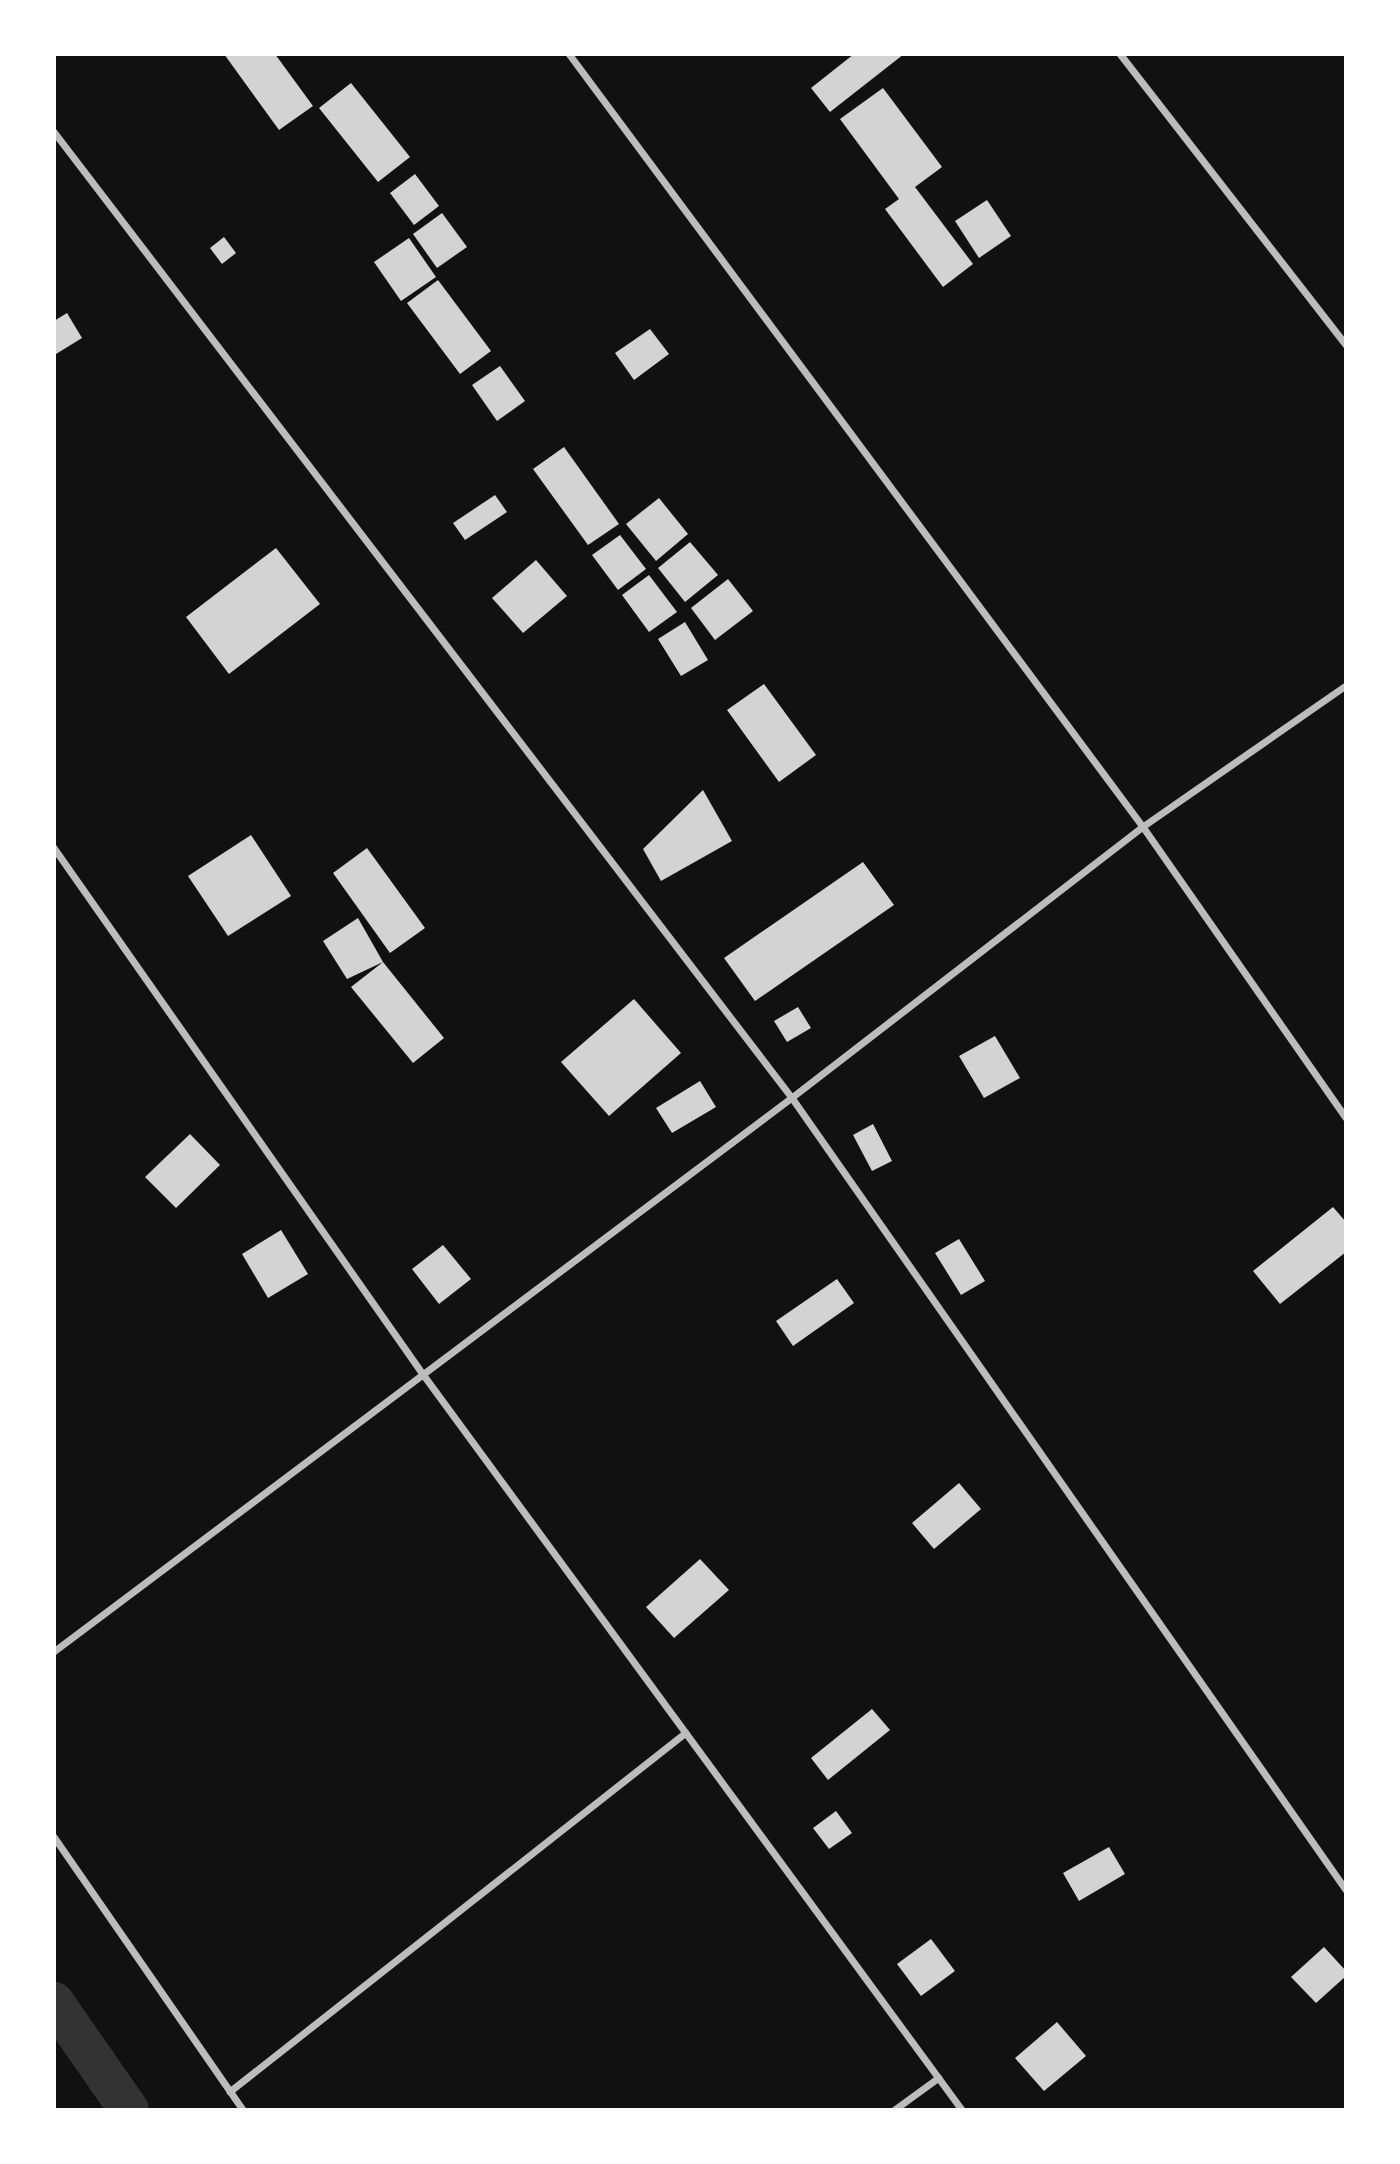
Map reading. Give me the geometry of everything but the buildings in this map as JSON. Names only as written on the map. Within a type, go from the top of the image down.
[{"type":"street","points":[[569,54],[1143,827],[1346,1118]]},
{"type":"street","points":[[1120,54],[1346,345]]},
{"type":"street","points":[[54,132],[792,1098],[1346,1890]]},
{"type":"street","points":[[54,1652],[422,1373],[792,1098],[1143,827],[1346,686]]},
{"type":"street","points":[[54,848],[422,1373],[962,2110]]},
{"type":"street","points":[[230,2092],[686,1733]]},
{"type":"street","points":[[54,1837],[243,2110]]},
{"type":"street","points":[[895,2110],[939,2078]]},
{"type":"waterway","points":[[54,2002],[129,2110]]}]
